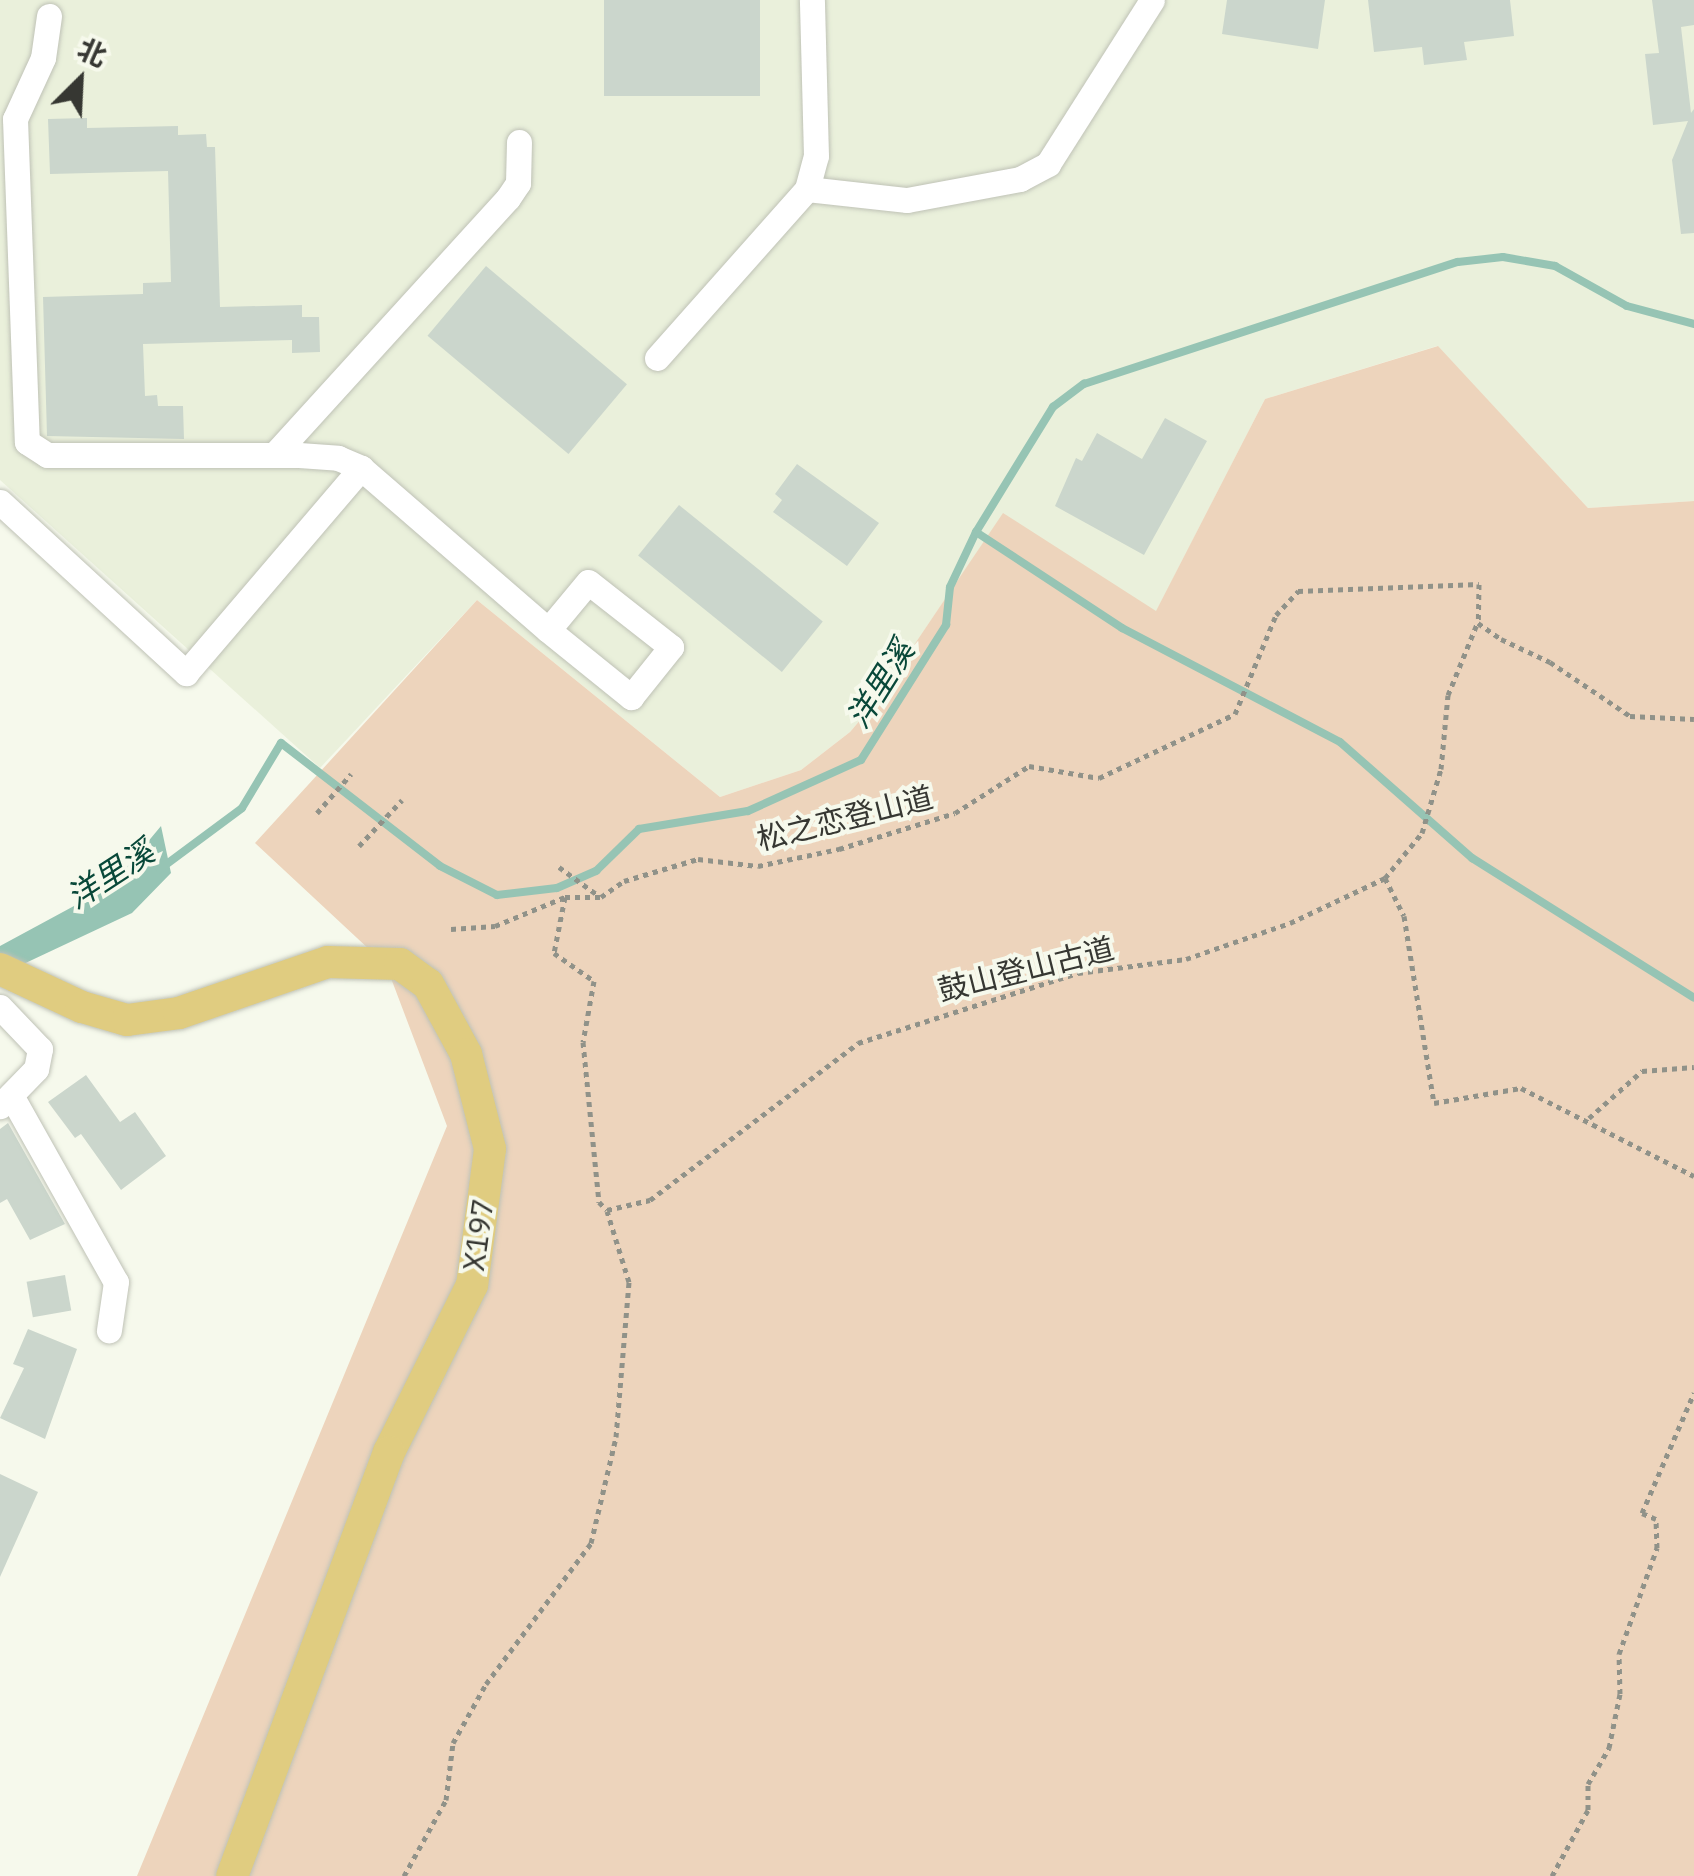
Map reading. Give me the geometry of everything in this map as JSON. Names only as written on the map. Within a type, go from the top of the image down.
[{"type":"main road","points":[[0,946],[36,980]]},
{"type":"main road","name":"X197","points":[[36,980],[82,1007],[127,1020],[160,1018],[308,967],[400,964],[428,984],[454,1024],[490,1149],[472,1285],[389,1452],[232,1876]]},
{"type":"main road","points":[[0,969],[36,980]]},
{"type":"street","points":[[658,358],[807,189],[816,156],[812,0]]},
{"type":"street","points":[[807,189],[907,200],[1020,178],[1048,164],[1152,0]]},
{"type":"street","points":[[49,16],[44,58],[7,119],[27,442],[47,456],[275,454],[338,458],[361,468],[548,630],[632,697],[671,647],[588,582],[548,630]]},
{"type":"street","points":[[275,454],[508,198],[518,183],[519,142]]},
{"type":"street","points":[[0,502],[186,673],[361,468]]},
{"type":"street","points":[[0,1007],[40,1049],[36,1069],[6,1101],[116,1282],[109,1330]]},
{"type":"path","name":"松之恋登山道","points":[[451,929],[495,926],[565,897],[601,898],[624,881],[698,858],[758,866],[839,849],[955,813],[1029,766],[1100,778],[1235,714],[1276,615],[1298,591],[1479,584],[1478,623]]},
{"type":"path","points":[[1694,719],[1630,716],[1478,623],[1448,695],[1441,769],[1426,822],[1384,878],[1404,916],[1434,1103],[1521,1088],[1589,1118],[1694,1176]]},
{"type":"path","points":[[317,813],[350,774]]},
{"type":"path","points":[[359,846],[402,800]]},
{"type":"path","points":[[559,868],[601,898]]},
{"type":"path","name":"鼓山登山古道","points":[[607,1210],[650,1200],[858,1044],[1078,973],[1186,959],[1290,923],[1384,878]]},
{"type":"path","points":[[404,1876],[446,1800],[453,1742],[486,1684],[591,1544],[616,1437],[629,1282],[607,1210],[599,1202],[584,1042],[594,981],[554,953],[565,897]]},
{"type":"path","points":[[1589,1118],[1642,1071],[1694,1066]]},
{"type":"path","points":[[1552,1876],[1588,1810],[1588,1784],[1609,1748],[1620,1694],[1619,1654],[1657,1548],[1656,1519],[1642,1513],[1694,1392]]},
{"type":"shaded area","points":[[0,0],[1694,0],[1694,501],[1588,508],[1437,346],[1265,399],[1156,612],[1003,514],[877,700],[850,732],[801,770],[720,797],[477,600],[320,768],[0,480]]},
{"type":"shaded area","points":[[1438,346],[1588,508],[1694,501],[1694,1876],[137,1876],[447,1126],[386,965],[255,843],[477,600],[720,797],[801,770],[850,732],[877,700],[1003,513],[1156,611],[1265,399]]},
{"type":"water","points":[[161,826],[171,873],[132,913],[0,975],[0,946],[111,886]]},
{"type":"building","points":[[604,0],[760,0],[760,96],[604,96]]},
{"type":"building","points":[[1227,0],[1325,0],[1318,49],[1222,34]]},
{"type":"building","points":[[1368,0],[1510,0],[1514,36],[1464,42],[1467,60],[1424,65],[1422,47],[1374,52]]},
{"type":"building","points":[[1652,0],[1694,0],[1694,25],[1681,27],[1691,113],[1694,109],[1694,233],[1681,234],[1672,160],[1688,121],[1653,125],[1645,54],[1659,53]]},
{"type":"building","points":[[87,118],[87,128],[178,126],[178,135],[206,134],[207,147],[215,147],[220,307],[302,305],[302,317],[319,317],[320,352],[292,353],[292,340],[143,344],[145,396],[157,395],[158,406],[183,406],[184,439],[47,436],[43,297],[143,294],[143,283],[171,282],[168,171],[50,174],[48,119]]},
{"type":"building","points":[[486,266],[627,384],[568,454],[428,336]]},
{"type":"building","points":[[1165,418],[1207,441],[1144,555],[1055,506],[1076,458],[1082,461],[1097,433],[1142,459]]},
{"type":"building","points":[[797,464],[879,523],[847,566],[773,512],[782,500],[775,494]]},
{"type":"building","points":[[679,505],[823,621],[782,672],[638,556]]},
{"type":"building","points":[[86,1075],[120,1122],[135,1112],[166,1156],[121,1190],[81,1134],[75,1138],[48,1102]]},
{"type":"building","points":[[8,1123],[65,1224],[30,1240],[7,1199],[0,1203],[0,1129]]},
{"type":"building","points":[[65,1275],[71,1310],[33,1317],[27,1282]]},
{"type":"building","points":[[28,1329],[77,1349],[45,1439],[0,1418],[24,1368],[13,1364]]},
{"type":"building","points":[[0,1474],[38,1492],[0,1577]]},
{"type":"waterway","points":[[976,532],[1053,407],[1084,384],[1458,262],[1503,257],[1555,266],[1627,306],[1694,324]]},
{"type":"waterway","name":"洋里溪","points":[[160,869],[242,808],[281,743],[440,866],[497,895],[557,888],[596,871],[639,829],[748,811],[861,760],[946,625],[950,587],[976,532],[1122,628],[1340,742],[1472,858],[1694,998]]}]
